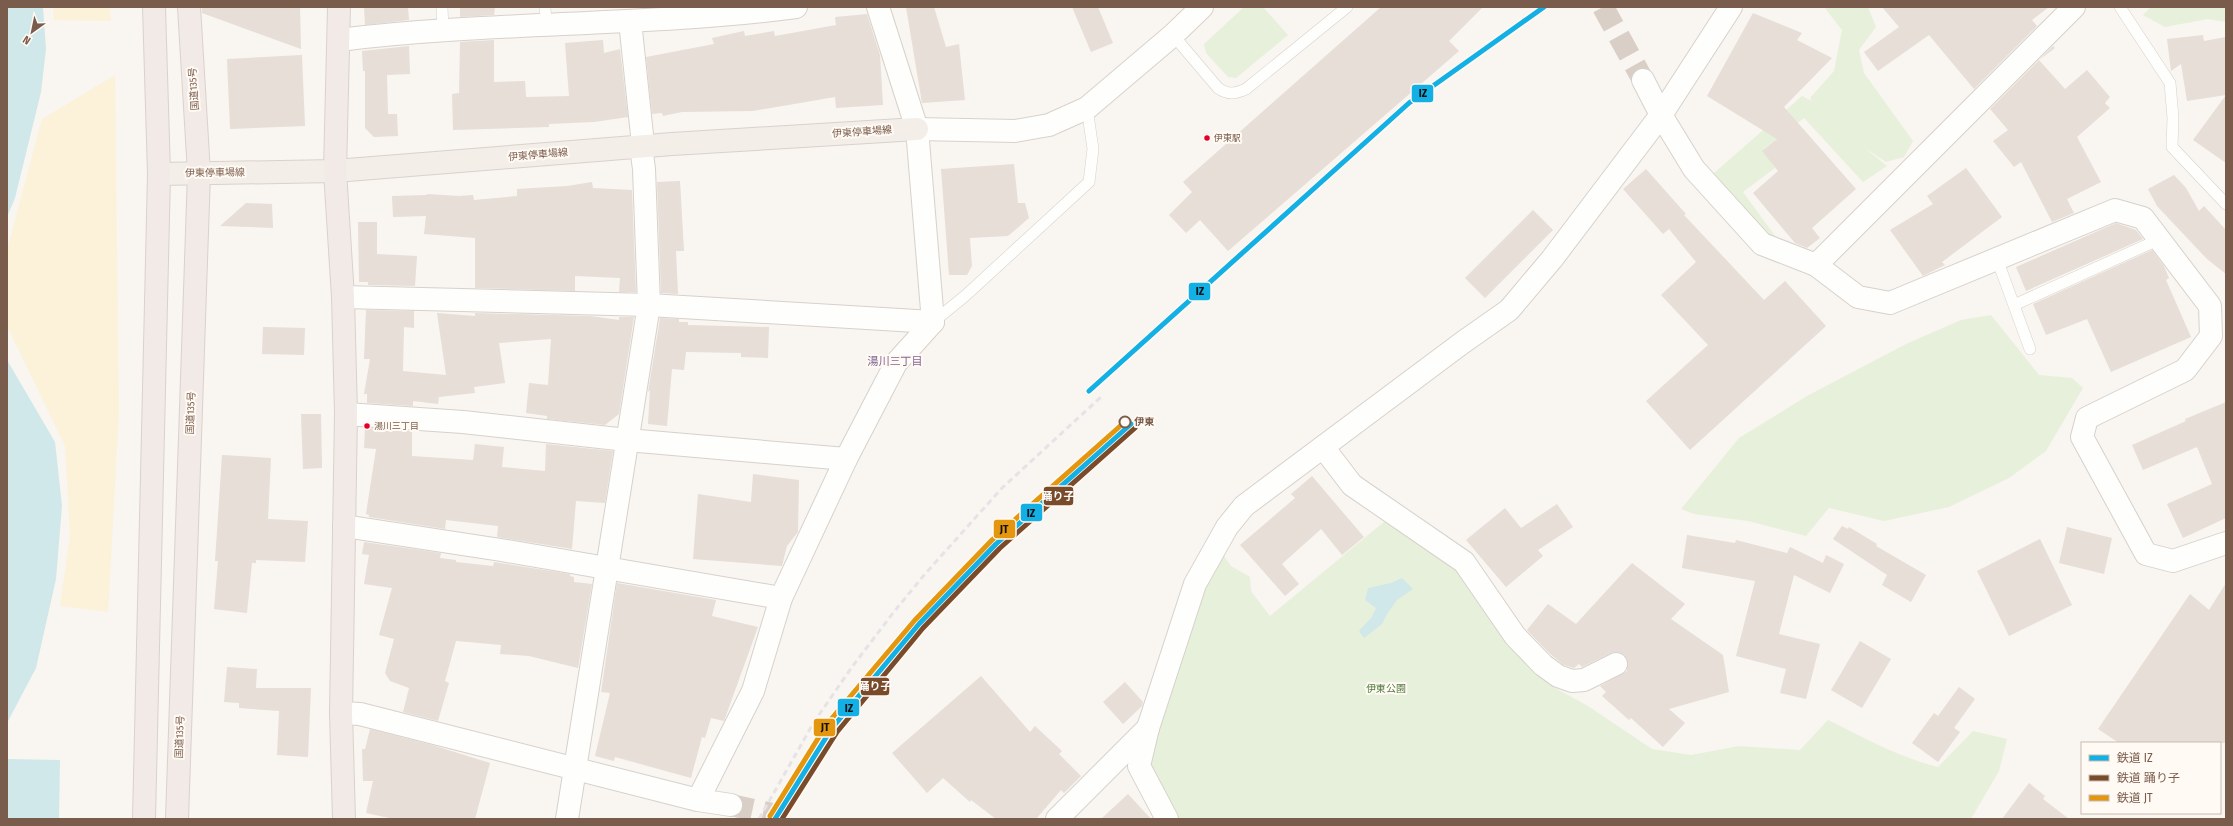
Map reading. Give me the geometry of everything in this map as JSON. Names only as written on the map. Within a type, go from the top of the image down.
[{"type":"highway","points":[[144,819],[160,174],[154,7]]},
{"type":"highway","name":"国道135号","points":[[178,819],[199,173],[189,7]]},
{"type":"highway","points":[[339,7],[335,171],[343,297],[346,414],[341,712],[344,819]]},
{"type":"main road","name":"伊東停車場線","points":[[160,174],[335,171],[640,147],[917,128]]},
{"type":"street","points":[[339,40],[442,31],[546,16],[630,21],[744,14],[796,7]]},
{"type":"street","points":[[698,800],[753,691],[781,598],[846,459],[896,363],[933,322],[917,128],[878,7]]},
{"type":"street","points":[[917,128],[1015,131],[1049,125],[1087,108],[1173,35],[1202,7]]},
{"type":"street","points":[[1167,819],[1139,766],[1148,728],[1194,584],[1227,527],[1244,506],[1509,310],[1552,258],[1660,115],[1731,7]]},
{"type":"street","points":[[1816,265],[2074,7]]},
{"type":"street","points":[[567,819],[649,305],[644,169],[640,147],[642,135],[630,21]]},
{"type":"street","points":[[1643,80],[1660,115],[1694,169],[1762,244],[1816,265],[1858,298],[1890,303],[2115,210],[2143,218],[2210,306],[2211,336],[2185,370],[2087,418],[2082,437],[2146,554],[2173,561],[2226,544]]},
{"type":"street","points":[[343,297],[649,305],[933,322]]},
{"type":"street","points":[[346,414],[463,422],[627,440],[846,459]]},
{"type":"street","points":[[1323,447],[1352,485],[1464,562],[1515,636],[1543,665],[1558,676],[1572,681],[1584,680],[1616,664]]},
{"type":"street","points":[[344,526],[501,550],[781,598]]},
{"type":"street","points":[[341,712],[360,714],[698,800],[731,805]]},
{"type":"street","points":[[1057,819],[1148,728]]},
{"type":"lane","points":[[442,7],[442,31]]},
{"type":"lane","points":[[1173,35],[1218,88],[1224,93],[1236,94],[1246,89],[1347,7]]},
{"type":"lane","points":[[2120,7],[2170,83],[2173,118],[2172,148],[2226,204]]},
{"type":"lane","points":[[933,322],[965,296],[1089,182],[1092,149],[1087,108]]},
{"type":"lane","points":[[2014,305],[2160,239]]},
{"type":"lane","points":[[1997,259],[2030,349]]},
{"type":"green space","points":[[1244,7],[1263,7],[1288,35],[1236,78],[1228,77],[1206,53],[1204,44]]},
{"type":"green space","points":[[1824,7],[1868,7],[1876,27],[1859,50],[1864,73],[1913,141],[1904,157],[1886,162],[1865,148],[1887,166],[1863,182],[1804,118],[1764,149],[1775,168],[1743,192],[1778,240],[1758,228],[1714,173],[1802,96],[1812,101],[1810,98],[1834,71],[1842,30]]},
{"type":"green space","points":[[2151,7],[2226,7],[2226,22],[2208,19],[2165,27],[2143,15]]},
{"type":"green space","points":[[1991,315],[2039,375],[2072,378],[2083,388],[2046,451],[2009,478],[1949,507],[1884,521],[1829,508],[1806,536],[1748,521],[1694,514],[1681,509],[1739,438],[1807,396],[1906,344],[1961,320]]},
{"type":"green space","name":"伊東公園","points":[[1385,521],[1462,568],[1529,663],[1557,689],[1588,706],[1652,749],[1691,755],[1739,746],[1800,750],[1828,720],[1896,753],[1938,767],[1973,731],[2007,739],[1999,771],[1971,819],[1176,819],[1150,767],[1164,702],[1181,662],[1198,604],[1221,552],[1231,566],[1250,577],[1251,591],[1270,616]]},
{"type":"sand","points":[[53,7],[110,7],[111,21],[54,20]]},
{"type":"sand","points":[[115,75],[119,412],[108,612],[60,606],[70,536],[65,446],[7,326],[7,250],[42,119]]},
{"type":"water","points":[[7,7],[43,7],[46,49],[41,92],[15,198],[7,217]]},
{"type":"water","points":[[7,360],[55,442],[62,506],[56,579],[36,668],[7,723]]},
{"type":"water","points":[[1402,578],[1413,589],[1397,600],[1382,624],[1364,638],[1359,631],[1371,618],[1376,608],[1365,600],[1368,588],[1391,583]]},
{"type":"water","points":[[7,759],[60,760],[59,819],[7,819]]},
{"type":"building","points":[[202,7],[300,7],[301,49],[202,13]]},
{"type":"building","points":[[364,7],[408,7],[409,20],[365,25]]},
{"type":"building","points":[[460,7],[495,7],[494,15],[460,17]]},
{"type":"building","points":[[906,7],[934,7],[946,47],[959,44],[965,100],[922,103]]},
{"type":"building","points":[[1072,7],[1098,7],[1113,43],[1091,52]]},
{"type":"building","name":"伊東駅","points":[[1381,7],[1483,7],[1449,41],[1459,51],[1228,251],[1200,220],[1186,233],[1169,215],[1192,192],[1183,182]]},
{"type":"building","points":[[1882,7],[2049,7],[2032,20],[2037,26],[1974,89],[1929,35],[1878,71],[1864,52],[1899,27]]},
{"type":"building","points":[[1753,13],[1802,33],[1797,40],[1832,58],[1784,107],[1856,189],[1812,228],[1820,238],[1807,248],[1795,243],[1753,193],[1778,171],[1762,151],[1777,139],[1707,96]]},
{"type":"building","points":[[867,14],[880,55],[883,105],[836,108],[835,97],[753,111],[682,112],[663,116],[662,113],[652,114],[646,57],[714,44],[712,38],[744,31],[745,36],[774,31],[775,36],[836,25],[835,17]]},
{"type":"building","points":[[2203,35],[2204,41],[2226,37],[2226,95],[2187,101],[2181,64],[2171,71],[2167,39]]},
{"type":"building","points":[[494,40],[494,82],[525,81],[526,97],[569,96],[565,43],[603,40],[604,53],[620,49],[628,117],[594,122],[549,124],[549,127],[453,130],[452,94],[459,93],[460,42]]},
{"type":"building","points":[[409,46],[410,74],[387,75],[388,114],[397,114],[398,136],[374,137],[365,128],[365,71],[363,71],[362,51]]},
{"type":"building","points":[[2053,46],[2055,48],[2039,60]]},
{"type":"building","points":[[302,55],[305,126],[230,129],[227,59]]},
{"type":"building","points":[[2039,60],[2065,89],[2087,70],[2110,97],[2105,103],[2110,108],[2077,137],[2101,182],[2067,199],[2074,213],[2052,222],[2021,162],[2014,167],[1993,141],[2008,130],[1990,109]]},
{"type":"building","points":[[2226,95],[2226,163],[2193,140]]},
{"type":"building","points":[[1014,164],[1018,203],[1025,203],[1029,218],[1008,236],[970,238],[972,266],[967,275],[949,275],[941,169]]},
{"type":"building","points":[[1966,168],[2002,217],[1942,262],[1945,265],[1923,276],[1890,230],[1933,204],[1927,196]]},
{"type":"building","points":[[1646,169],[1686,214],[1684,215],[1764,300],[1785,281],[1826,326],[1690,450],[1646,401],[1708,345],[1661,295],[1696,262],[1669,229],[1663,234],[1623,189]]},
{"type":"building","points":[[2174,175],[2186,188],[2199,211],[2204,206],[2226,230],[2226,274],[2207,259],[2157,206],[2148,189]]},
{"type":"building","points":[[680,181],[684,251],[676,251],[678,294],[661,293],[657,182]]},
{"type":"building","points":[[592,182],[593,188],[632,190],[636,292],[619,292],[620,278],[575,276],[575,291],[475,288],[475,238],[424,234],[426,216],[393,217],[392,196],[427,194],[459,196],[473,195],[474,200],[517,196],[517,189],[567,186]]},
{"type":"building","points":[[246,203],[272,204],[273,228],[220,226]]},
{"type":"building","points":[[1533,210],[1553,230],[1485,298],[1465,278]]},
{"type":"building","points":[[358,222],[377,222],[377,254],[417,256],[415,286],[368,285],[368,282],[359,282]]},
{"type":"building","points":[[2116,223],[2136,230],[2143,239],[2026,291],[2016,267]]},
{"type":"building","points":[[2152,250],[2164,266],[2169,278],[2166,280],[2191,337],[2111,372],[2087,319],[2046,335],[2033,304]]},
{"type":"building","points":[[366,310],[414,311],[414,328],[404,327],[403,371],[446,375],[437,313],[475,316],[475,313],[590,316],[619,320],[619,317],[634,317],[619,414],[605,425],[547,419],[547,416],[526,413],[529,383],[548,385],[551,339],[499,343],[505,383],[474,387],[475,393],[439,397],[438,404],[413,401],[413,406],[367,403],[367,394],[364,394],[370,359],[364,359]]},
{"type":"building","points":[[660,318],[679,319],[679,322],[688,322],[688,325],[769,327],[768,358],[741,357],[741,353],[686,352],[684,370],[672,369],[667,426],[648,424],[650,390],[648,392]]},
{"type":"building","points":[[263,327],[305,328],[304,355],[262,354]]},
{"type":"building","points":[[2226,402],[2226,518],[2183,538],[2167,504],[2212,484],[2197,447],[2143,470],[2132,445],[2186,421],[2185,419]]},
{"type":"building","points":[[301,414],[321,414],[322,468],[303,469]]},
{"type":"building","points":[[365,428],[412,431],[412,456],[473,460],[475,444],[504,447],[502,467],[545,471],[546,444],[613,451],[605,503],[576,501],[572,549],[497,537],[498,526],[446,520],[445,529],[369,517],[369,515],[366,514],[376,449],[364,448]]},
{"type":"building","points":[[222,455],[271,458],[268,519],[308,521],[305,562],[256,560],[256,563],[252,563],[247,613],[214,609],[218,561],[215,561]]},
{"type":"building","points":[[753,474],[799,480],[798,532],[787,546],[782,566],[693,559],[698,494],[751,502]]},
{"type":"building","points":[[1312,476],[1364,537],[1342,555],[1321,529],[1282,564],[1299,584],[1285,596],[1240,545],[1295,498],[1291,494]]},
{"type":"building","points":[[1557,504],[1573,527],[1538,550],[1543,556],[1506,587],[1466,540],[1505,508],[1521,528]]},
{"type":"building","points":[[1842,526],[1848,529],[1849,527],[1877,544],[1876,546],[1926,575],[1911,602],[1882,585],[1887,575],[1833,539]]},
{"type":"building","points":[[2067,527],[2112,538],[2104,574],[2059,563]]},
{"type":"building","points":[[1687,535],[1735,543],[1736,540],[1787,553],[1790,547],[1823,563],[1826,555],[1844,564],[1830,593],[1794,575],[1779,634],[1820,644],[1806,699],[1780,693],[1786,669],[1736,656],[1755,581],[1682,568]]},
{"type":"building","points":[[2040,539],[2072,605],[2009,636],[1977,571]]},
{"type":"building","points":[[364,542],[441,553],[440,558],[456,560],[456,562],[493,566],[494,562],[570,574],[570,576],[574,577],[574,582],[592,584],[578,668],[529,656],[500,654],[501,645],[456,641],[445,681],[449,683],[438,721],[403,712],[409,688],[390,681],[385,673],[394,639],[379,635],[392,588],[364,584],[369,555],[362,554]]},
{"type":"building","points":[[1632,563],[1685,604],[1671,619],[1723,655],[1729,692],[1669,709],[1685,723],[1663,747],[1631,718],[1629,720],[1602,696],[1606,692],[1600,686],[1627,671],[1627,659],[1623,654],[1617,652],[1611,653],[1582,667],[1579,664],[1574,668],[1564,665],[1549,653],[1527,630],[1548,604],[1576,624]]},
{"type":"building","points":[[617,583],[716,600],[712,616],[758,627],[724,721],[711,718],[705,738],[702,737],[691,778],[615,757],[614,761],[595,756],[610,693],[601,692]]},
{"type":"building","points":[[2226,583],[2226,743],[2118,742],[2098,729],[2190,594],[2209,610]]},
{"type":"building","points":[[1860,641],[1891,659],[1862,708],[1831,690]]},
{"type":"building","points":[[227,667],[257,669],[256,688],[311,688],[308,757],[277,755],[279,711],[239,708],[239,703],[224,702]]},
{"type":"building","points":[[981,676],[1030,732],[1035,726],[1062,751],[1059,754],[1081,776],[1064,793],[1061,790],[1036,819],[996,819],[971,800],[970,802],[943,778],[927,793],[892,753]]},
{"type":"building","points":[[1125,682],[1143,702],[1142,706],[1123,724],[1103,702]]},
{"type":"building","points":[[1959,687],[1975,699],[1954,728],[1960,732],[1938,762],[1912,743],[1934,713],[1938,716]]},
{"type":"building","points":[[370,729],[432,745],[490,763],[475,819],[394,819],[366,813],[373,781],[363,781],[362,749],[365,749]]},
{"type":"building","points":[[2029,783],[2045,796],[2043,799],[2069,819],[2002,819]]},
{"type":"building","points":[[1128,794],[1151,819],[1101,819]]},
{"type":"tunnel","points":[[1603,7],[1643,80]]},
{"type":"tunnel","points":[[731,805],[795,819]]},
{"type":"railway","points":[[759,819],[814,722],[852,667],[893,613],[925,574],[1002,488],[1101,397]]},
{"type":"rail line","name":"IZ","points":[[1089,391],[1409,103],[1544,7]]},
{"type":"rail line","name":"JT","points":[[770,816],[827,724],[915,620],[992,540],[1127,420]]},
{"type":"rail line","name":"IZ","points":[[775,819],[832,728],[919,624],[996,544],[1131,424]]},
{"type":"rail line","name":"踊り子","points":[[782,819],[837,732],[923,628],[1000,548],[1135,428]]},
{"type":"place","name":"伊東駅","points":[[1207,138]]},
{"type":"place","name":"伊東","points":[[1125,422]]},
{"type":"place","name":"湯川三丁目","points":[[367,426]]},
{"type":"district","name":"湯川三丁目","points":[[895,361]]}]
